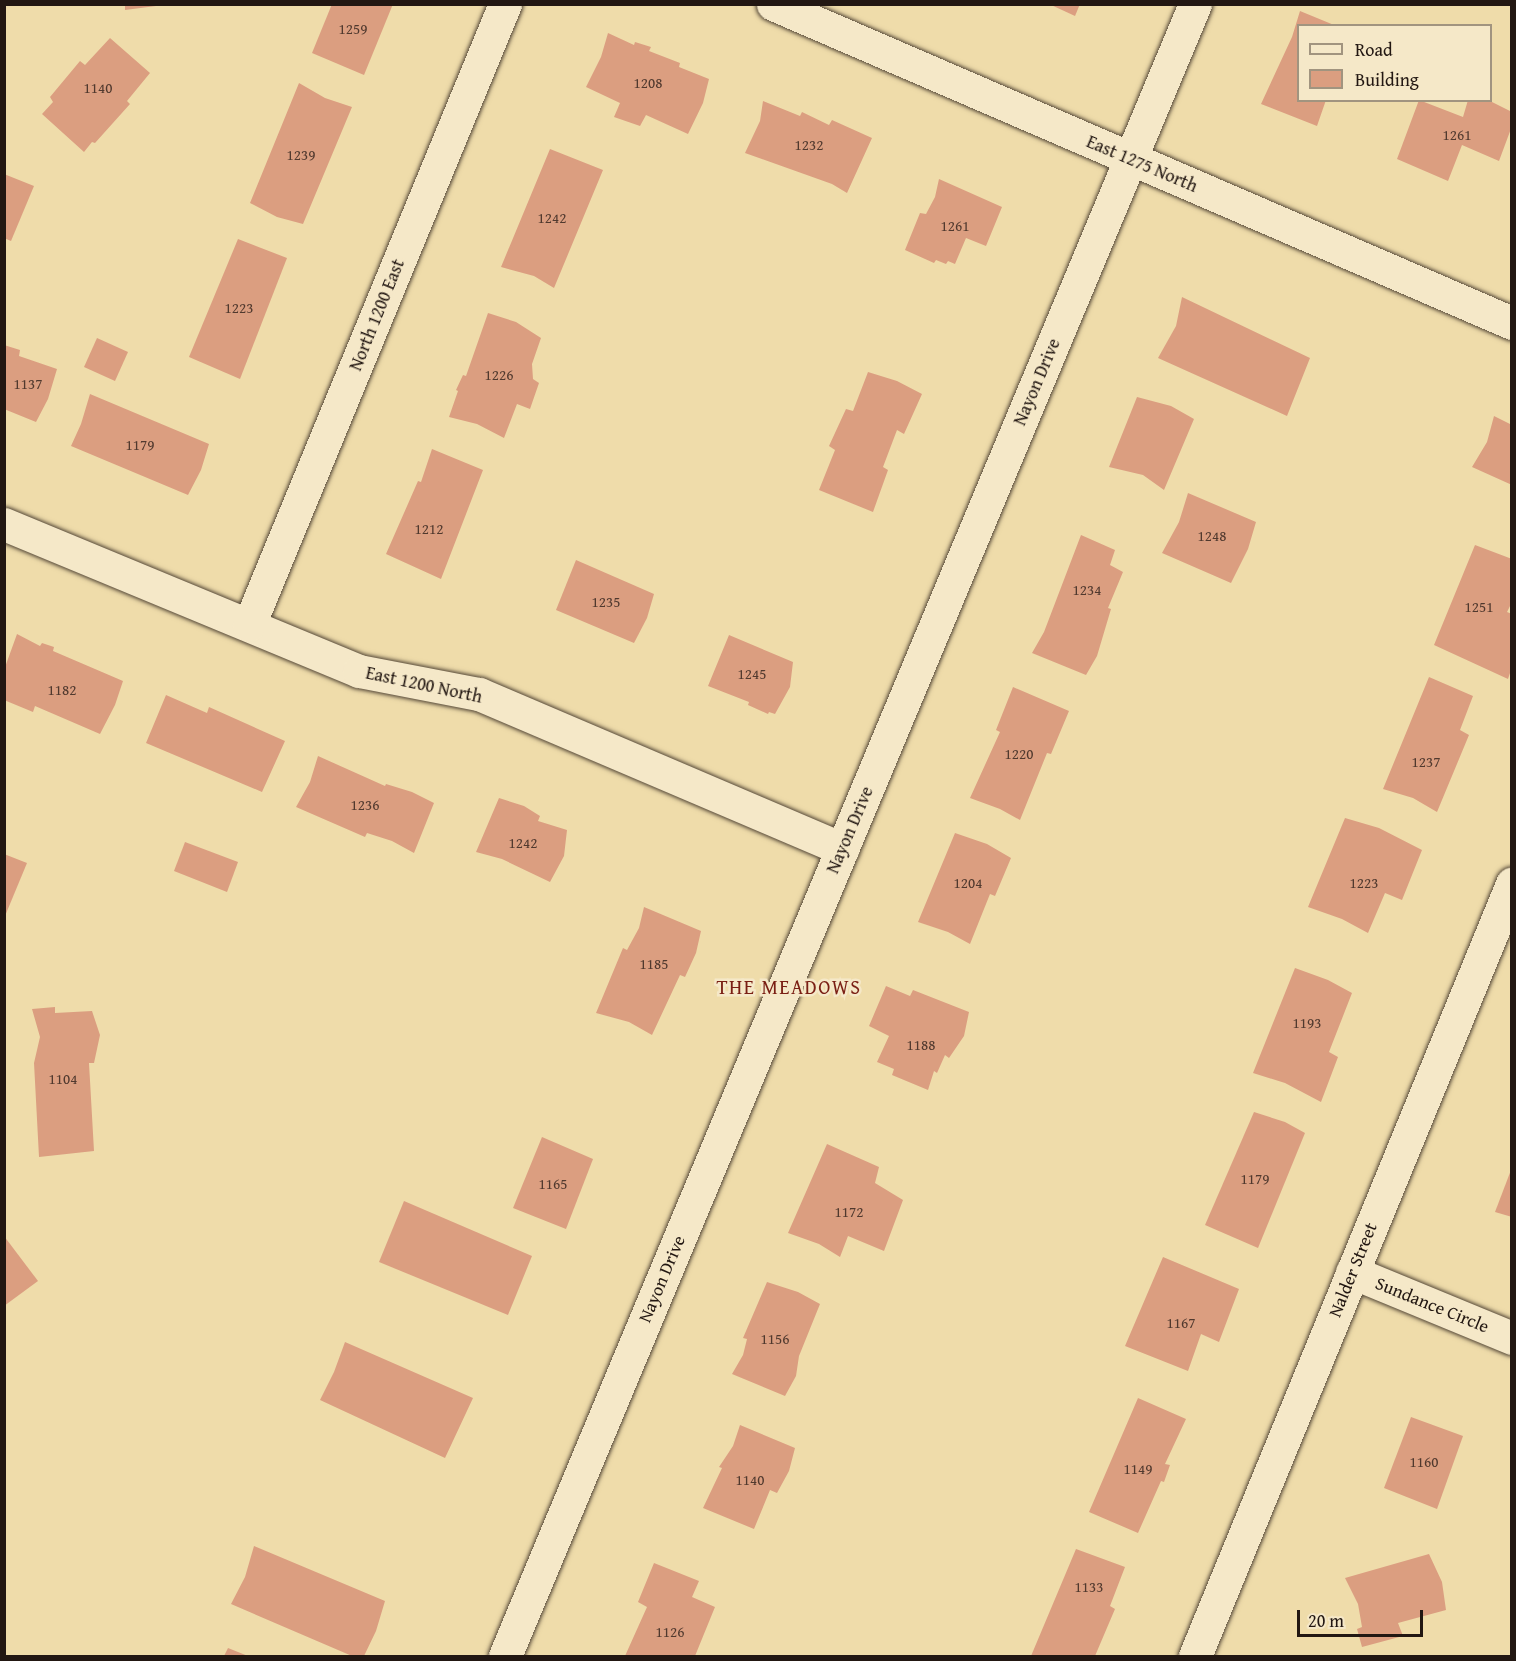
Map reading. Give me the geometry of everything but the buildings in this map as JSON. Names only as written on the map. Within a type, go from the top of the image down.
[{"type":"street","name":"North 1200 East","points":[[249,625],[505,4]]},
{"type":"street","name":"East 1275 North","points":[[773,4],[1512,323]]},
{"type":"street","name":"Nayon Drive","points":[[505,1656],[1195,4]]},
{"type":"street","name":"East 1200 North","points":[[4,524],[359,670],[479,694],[842,849]]},
{"type":"street","name":"Nalder Street","points":[[1195,1656],[1512,884]]},
{"type":"street","name":"Sundance Circle","points":[[1352,1272],[1512,1338]]},
{"type":"district","name":"THE MEADOWS","points":[[789,986]]}]
